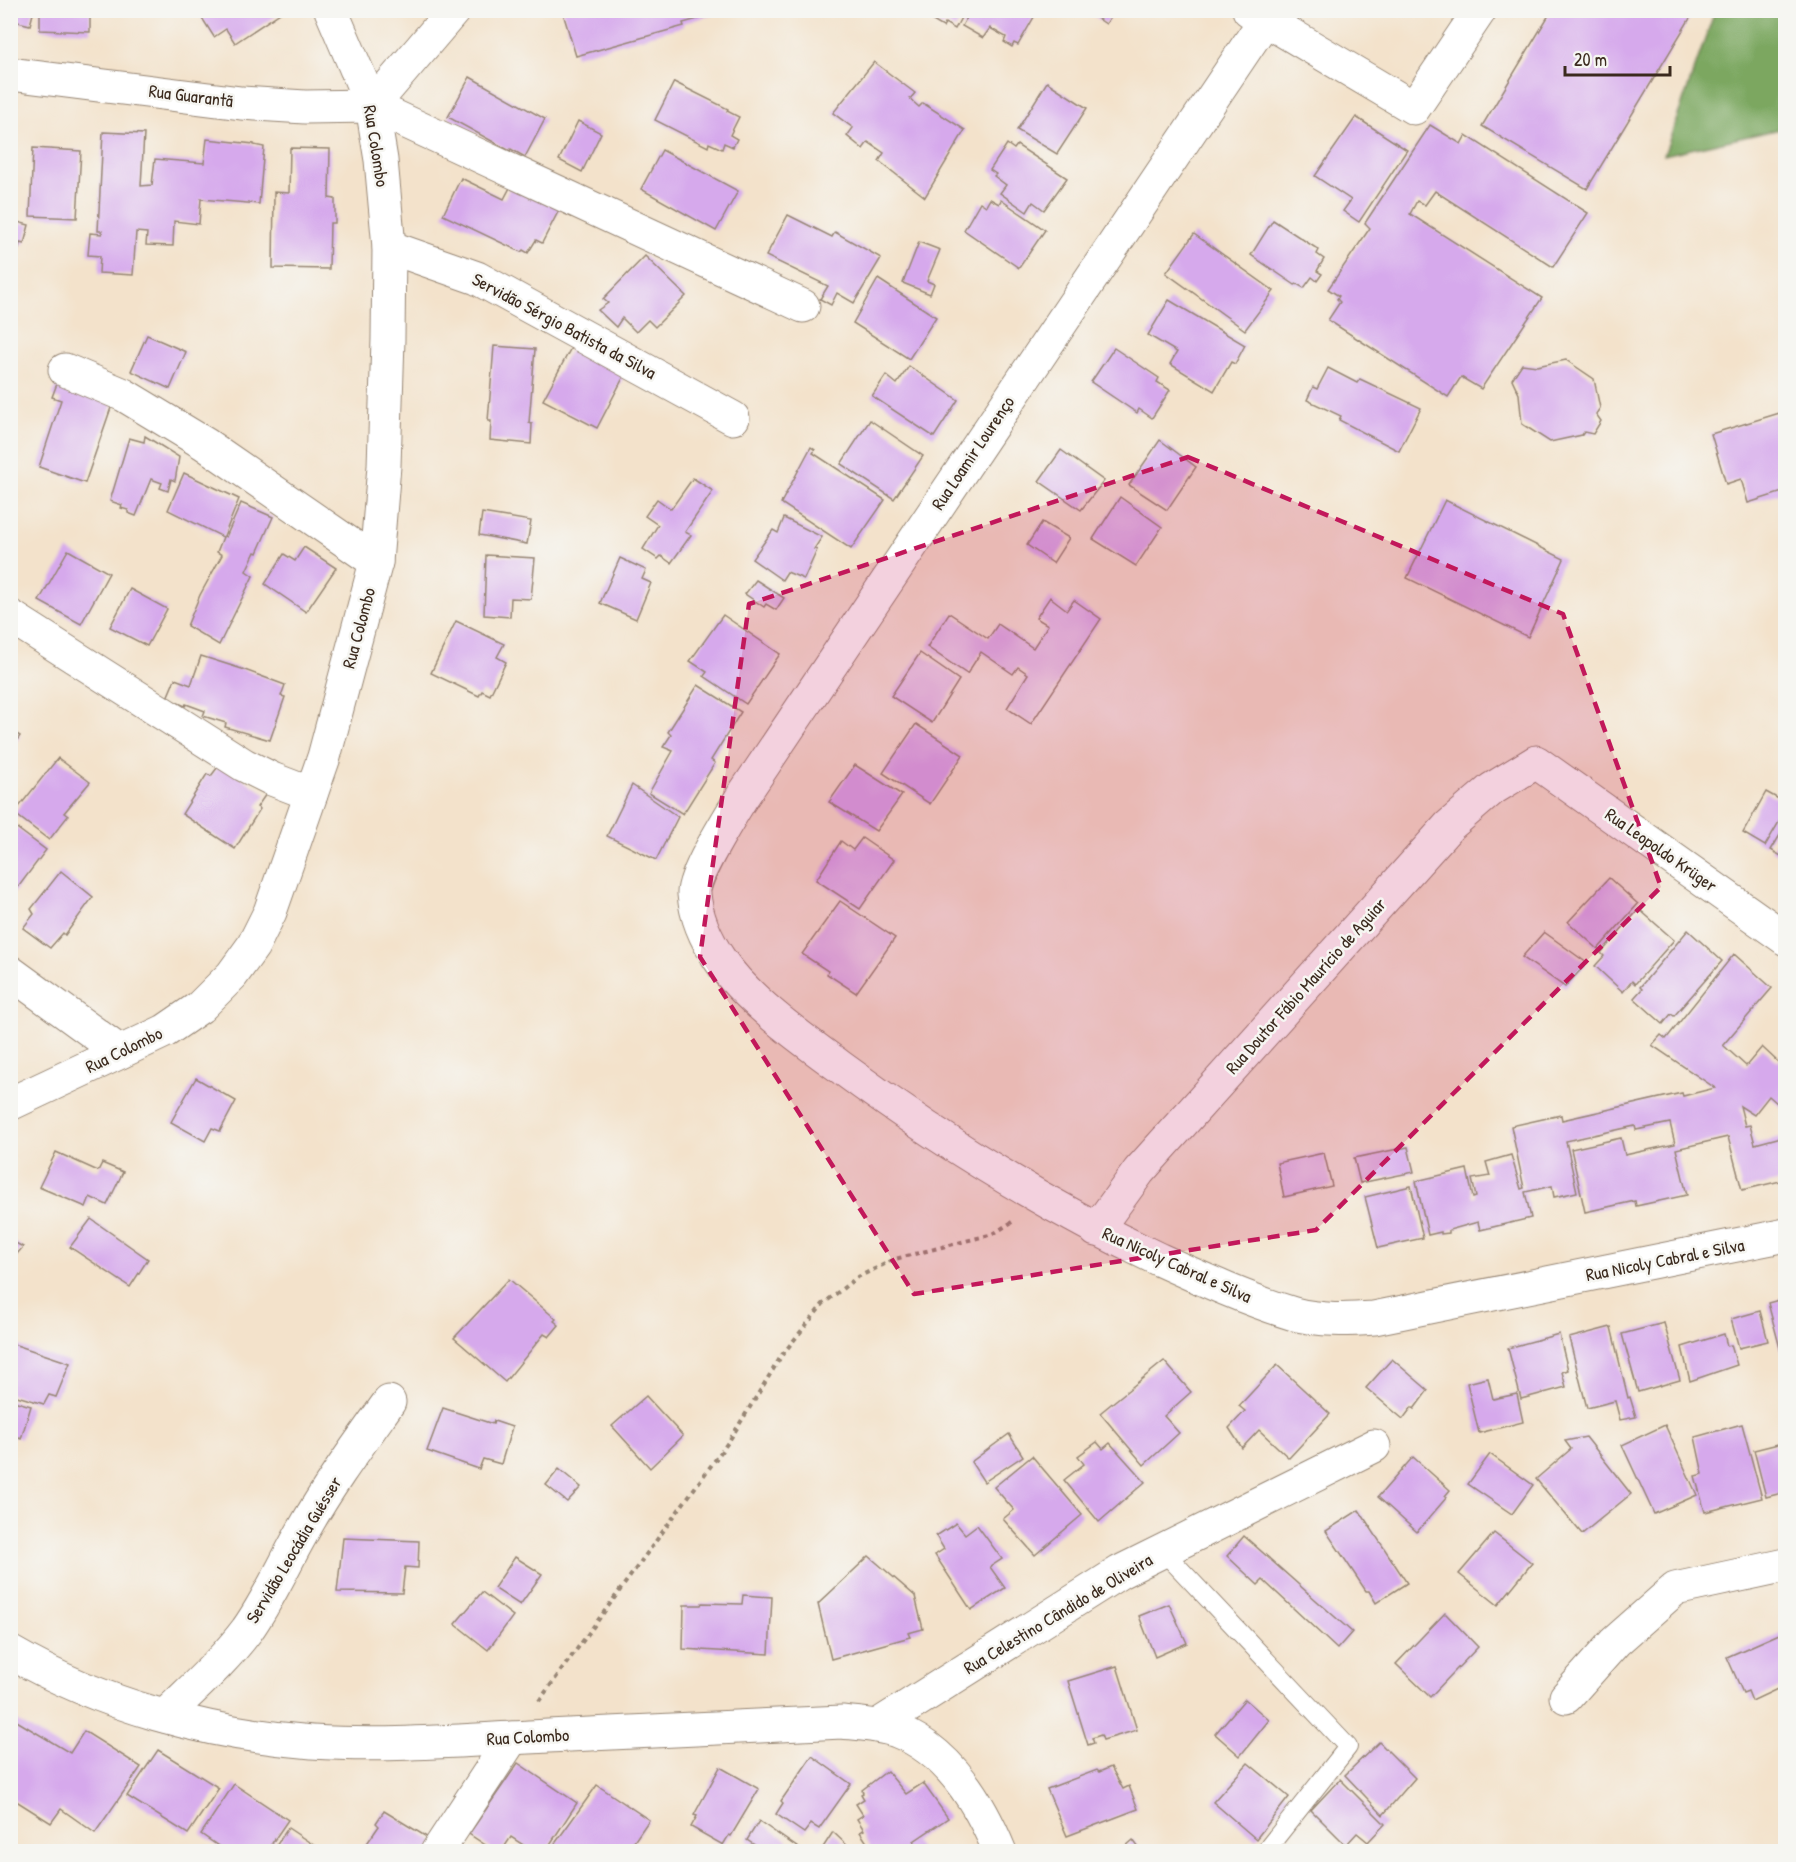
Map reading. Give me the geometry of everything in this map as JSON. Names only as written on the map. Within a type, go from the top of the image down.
[{"type":"street","name":"Rua Colombo","points":[[10,1104],[165,1031],[200,1006],[232,975],[253,945],[270,912],[324,757],[376,562],[384,466],[389,247],[381,160],[372,106],[331,10]]},
{"type":"street","points":[[454,10],[372,106],[803,306]]},
{"type":"street","points":[[1257,15],[1414,108],[1480,10]]},
{"type":"street","name":"Rua Loamir Lourenço","points":[[693,892],[708,856],[742,797],[1257,15]]},
{"type":"street","name":"Rua Guarantã","points":[[10,74],[241,103],[304,107],[372,106]]},
{"type":"street","name":"Servidão Sérgio Batista da Silva","points":[[389,247],[477,278],[733,418]]},
{"type":"street","points":[[65,370],[124,395],[205,444],[376,562]]},
{"type":"street","points":[[10,616],[244,765],[311,794]]},
{"type":"street","name":"Rua Leopoldo Krüger","points":[[1536,762],[1785,939]]},
{"type":"street","name":"Rua Doutor Fábio Maurício de Aguiar","points":[[1096,1230],[1139,1171],[1449,826],[1492,789],[1536,762]]},
{"type":"street","name":"Rua Nicoly Cabral e Silva","points":[[693,892],[704,930],[720,960],[750,994],[804,1040],[870,1089],[958,1148],[1096,1230],[1199,1278],[1295,1314],[1329,1320],[1374,1318],[1785,1234]]},
{"type":"street","points":[[10,972],[120,1052]]},
{"type":"street","name":"Servidão Leocádia Guésser","points":[[165,1716],[246,1632],[270,1596],[302,1532],[389,1402]]},
{"type":"street","name":"Rua Celestino Cândido de Oliveira","points":[[877,1726],[1120,1572],[1374,1446]]},
{"type":"street","points":[[1566,1697],[1615,1642],[1675,1589],[1785,1565]]},
{"type":"street","name":"Rua Colombo","points":[[10,1652],[44,1672],[98,1694],[165,1716],[207,1728],[312,1742],[368,1743],[512,1738],[842,1722],[877,1726],[897,1731],[919,1742],[943,1761],[960,1780],[992,1847]]},
{"type":"street","points":[[437,1851],[512,1738]]},
{"type":"lane","points":[[1163,1551],[1348,1747],[1267,1849]]},
{"type":"path","points":[[512,1738],[729,1441],[782,1355],[824,1304],[855,1278],[895,1259],[993,1234],[1012,1222],[1037,1196]]},
{"type":"highlighted area","points":[[1188,457],[1563,614],[1661,887],[1316,1230],[914,1294],[700,957],[749,604]]},
{"type":"green space","points":[[1715,11],[1785,11],[1785,128],[1664,155]]},
{"type":"building","points":[[10,10],[34,10],[30,25],[10,20]]},
{"type":"building","points":[[40,10],[90,10],[90,32],[40,30]]},
{"type":"building","points":[[197,10],[278,10],[280,13],[235,43],[226,29],[214,37]]},
{"type":"building","points":[[562,10],[715,10],[716,14],[683,23],[684,26],[576,56]]},
{"type":"building","points":[[914,10],[965,10],[955,29],[945,23],[943,27]]},
{"type":"building","points":[[971,10],[1038,10],[1018,45],[1014,43],[1012,47],[1004,42],[1006,37],[990,28],[983,38],[962,26]]},
{"type":"building","points":[[1085,10],[1115,10],[1106,24]]},
{"type":"building","points":[[1552,10],[1695,10],[1587,189],[1482,126]]},
{"type":"building","points":[[874,62],[915,93],[910,99],[919,107],[923,103],[965,130],[925,197],[879,161],[884,153],[868,142],[863,149],[847,136],[853,128],[833,113]]},
{"type":"building","points":[[470,77],[545,119],[525,157],[448,117]]},
{"type":"building","points":[[674,82],[728,109],[727,111],[739,117],[730,135],[737,139],[733,147],[724,143],[722,149],[709,143],[708,147],[655,120]]},
{"type":"building","points":[[1047,82],[1087,108],[1057,154],[1017,130]]},
{"type":"building","points":[[1356,117],[1407,150],[1359,222],[1343,211],[1351,200],[1315,176]]},
{"type":"building","points":[[578,121],[601,133],[582,172],[559,160]]},
{"type":"building","points":[[1430,125],[1461,144],[1466,135],[1588,213],[1553,267],[1435,191],[1425,205],[1417,201],[1410,214],[1542,298],[1481,389],[1461,377],[1448,397],[1328,320],[1340,302],[1337,299],[1339,296],[1328,289],[1370,228],[1365,223]]},
{"type":"building","points":[[103,132],[144,134],[141,186],[152,185],[155,159],[204,163],[207,139],[264,147],[259,204],[201,199],[199,224],[174,221],[173,246],[146,245],[147,233],[136,232],[133,275],[99,273],[100,256],[88,255],[90,233],[102,234],[102,231],[98,231]]},
{"type":"building","points":[[1007,144],[1014,149],[1017,145],[1067,178],[1044,210],[1033,202],[1027,212],[1000,193],[1006,185],[990,170]]},
{"type":"building","points":[[33,148],[81,151],[77,218],[30,216]]},
{"type":"building","points":[[290,148],[330,149],[329,198],[335,199],[335,223],[330,223],[329,269],[273,268],[274,192],[289,193]]},
{"type":"building","points":[[662,150],[738,191],[716,231],[641,189]]},
{"type":"building","points":[[461,178],[504,199],[513,182],[561,206],[542,243],[536,240],[528,253],[523,250],[521,252],[443,215]]},
{"type":"building","points":[[990,199],[999,204],[1001,200],[1045,230],[1019,268],[964,230],[980,202],[986,206]]},
{"type":"building","points":[[788,215],[832,237],[835,232],[881,258],[854,303],[837,293],[831,305],[820,299],[828,286],[766,256]]},
{"type":"building","points":[[10,220],[29,225],[24,244],[20,243],[11,275]]},
{"type":"building","points":[[1273,220],[1319,250],[1317,254],[1324,259],[1317,271],[1322,274],[1317,281],[1312,277],[1304,288],[1295,285],[1251,255]]},
{"type":"building","points":[[1194,234],[1274,291],[1245,330],[1166,273]]},
{"type":"building","points":[[919,242],[940,250],[927,281],[934,284],[930,294],[903,283]]},
{"type":"building","points":[[645,256],[686,296],[655,327],[648,320],[636,332],[622,318],[616,327],[598,310],[608,303],[603,299]]},
{"type":"building","points":[[878,279],[936,317],[909,359],[853,323]]},
{"type":"building","points":[[1169,300],[1245,345],[1235,364],[1231,362],[1214,391],[1170,364],[1177,352],[1148,335]]},
{"type":"building","points":[[147,335],[186,352],[170,389],[131,371]]},
{"type":"building","points":[[494,346],[535,349],[529,423],[532,424],[531,444],[490,440],[491,421],[488,421]]},
{"type":"building","points":[[572,346],[625,374],[597,428],[543,400]]},
{"type":"building","points":[[1114,348],[1159,378],[1157,382],[1170,390],[1152,418],[1139,409],[1137,413],[1091,382]]},
{"type":"building","points":[[1566,360],[1594,379],[1600,408],[1596,414],[1601,421],[1593,434],[1584,432],[1582,435],[1550,442],[1522,424],[1519,394],[1512,379],[1522,364],[1537,366]]},
{"type":"building","points":[[909,366],[958,400],[934,437],[872,396],[886,375],[897,384]]},
{"type":"building","points":[[1328,368],[1357,383],[1360,379],[1421,408],[1399,451],[1339,420],[1341,416],[1307,400],[1313,387],[1317,389]]},
{"type":"building","points":[[58,381],[114,399],[85,483],[39,467],[61,400],[52,397]]},
{"type":"building","points":[[1786,411],[1786,491],[1748,503],[1741,479],[1726,484],[1711,434]]},
{"type":"building","points":[[870,420],[923,456],[894,499],[841,464]]},
{"type":"building","points":[[145,436],[179,457],[175,481],[171,479],[168,491],[160,488],[162,483],[151,479],[136,516],[121,508],[122,505],[110,501],[129,438],[144,442]]},
{"type":"building","points":[[1160,440],[1196,467],[1167,510],[1129,485]]},
{"type":"building","points":[[811,447],[815,450],[813,453],[885,500],[851,549],[781,503]]},
{"type":"building","points":[[1061,450],[1104,481],[1081,510],[1039,481]]},
{"type":"building","points":[[184,473],[239,499],[224,536],[226,537],[241,503],[273,517],[246,571],[253,576],[219,645],[187,626],[200,595],[222,555],[217,552],[223,537],[168,510]]},
{"type":"building","points":[[693,478],[713,491],[685,532],[691,535],[671,563],[661,556],[658,559],[643,549],[658,525],[645,516],[657,499],[671,509]]},
{"type":"building","points":[[1120,497],[1162,527],[1136,566],[1093,539]]},
{"type":"building","points":[[1445,500],[1564,559],[1528,637],[1407,578]]},
{"type":"building","points":[[482,513],[531,521],[527,544],[479,535]]},
{"type":"building","points":[[784,518],[822,537],[814,549],[817,550],[804,579],[787,572],[782,580],[752,559],[773,530],[778,533]]},
{"type":"building","points":[[1042,522],[1069,538],[1053,563],[1027,545]]},
{"type":"building","points":[[304,547],[336,568],[306,612],[265,584],[284,554],[295,561]]},
{"type":"building","points":[[68,550],[109,573],[81,624],[39,601]]},
{"type":"building","points":[[486,555],[535,558],[531,599],[511,598],[510,617],[484,615]]},
{"type":"building","points":[[620,558],[646,570],[642,579],[651,583],[636,619],[600,603]]},
{"type":"building","points":[[756,580],[784,598],[776,610],[766,604],[764,607],[745,594]]},
{"type":"building","points":[[130,589],[167,609],[147,646],[110,627]]},
{"type":"building","points":[[1050,597],[1067,610],[1074,600],[1101,619],[1031,724],[1007,708],[1028,674],[1018,667],[1013,674],[981,652],[967,674],[927,647],[949,613],[988,639],[998,624],[1033,648],[1048,625],[1036,618]]},
{"type":"building","points":[[723,615],[780,654],[746,704],[704,676],[707,672],[690,661]]},
{"type":"building","points":[[456,621],[504,644],[497,657],[506,662],[490,695],[482,691],[479,696],[431,673]]},
{"type":"building","points":[[920,653],[959,680],[932,723],[891,696]]},
{"type":"building","points":[[201,656],[285,685],[281,696],[285,697],[270,740],[225,727],[226,723],[203,716],[205,711],[167,698],[175,679],[191,685]]},
{"type":"building","points":[[698,685],[741,712],[711,760],[715,763],[683,814],[649,793],[673,751],[663,747],[671,735],[668,732]]},
{"type":"building","points":[[916,724],[963,755],[930,804],[883,773]]},
{"type":"building","points":[[10,730],[20,736],[10,750]]},
{"type":"building","points":[[58,758],[90,782],[64,813],[68,816],[49,840],[14,813]]},
{"type":"building","points":[[220,764],[266,794],[257,807],[260,809],[235,849],[182,814],[207,774],[211,776]]},
{"type":"building","points":[[855,765],[902,795],[876,831],[829,802]]},
{"type":"building","points":[[632,785],[678,817],[656,860],[607,836]]},
{"type":"building","points":[[1766,792],[1786,803],[1786,810],[1765,846],[1743,833]]},
{"type":"building","points":[[10,823],[46,850],[10,898]]},
{"type":"building","points":[[1786,825],[1786,859],[1771,850]]},
{"type":"building","points":[[862,838],[894,860],[860,909],[816,880],[841,841],[853,850]]},
{"type":"building","points":[[61,871],[93,897],[65,935],[63,933],[50,948],[23,928],[34,914],[31,909]]},
{"type":"building","points":[[1609,878],[1638,904],[1598,949],[1568,922]]},
{"type":"building","points":[[840,901],[895,938],[856,993],[802,954]]},
{"type":"building","points":[[1639,909],[1674,940],[1635,984],[1632,981],[1623,992],[1595,966],[1604,956],[1601,953]]},
{"type":"building","points":[[1688,930],[1722,961],[1674,1016],[1671,1014],[1663,1024],[1634,998],[1642,989],[1640,987]]},
{"type":"building","points":[[1544,932],[1587,963],[1565,987],[1522,957]]},
{"type":"building","points":[[1734,954],[1772,988],[1723,1045],[1746,1066],[1762,1047],[1778,1062],[1786,1053],[1786,1111],[1769,1096],[1754,1115],[1740,1106],[1745,1126],[1750,1125],[1755,1144],[1785,1136],[1783,1135],[1786,1131],[1785,1180],[1742,1190],[1728,1137],[1676,1149],[1687,1195],[1636,1206],[1635,1201],[1585,1212],[1571,1149],[1621,1138],[1625,1155],[1675,1144],[1670,1123],[1636,1130],[1635,1126],[1566,1141],[1577,1192],[1554,1197],[1552,1186],[1525,1192],[1531,1218],[1480,1230],[1478,1222],[1449,1230],[1449,1233],[1428,1235],[1416,1181],[1467,1169],[1473,1198],[1476,1197],[1472,1179],[1490,1176],[1486,1162],[1511,1155],[1521,1189],[1524,1188],[1511,1126],[1561,1115],[1562,1120],[1682,1093],[1683,1096],[1715,1088],[1652,1045],[1661,1035],[1666,1039]]},
{"type":"building","points":[[196,1078],[236,1101],[220,1131],[212,1128],[205,1141],[171,1122]]},
{"type":"building","points":[[1408,1147],[1414,1172],[1360,1183],[1354,1158]]},
{"type":"building","points":[[56,1152],[98,1171],[102,1163],[123,1172],[107,1205],[90,1197],[86,1207],[39,1187]]},
{"type":"building","points":[[1324,1153],[1332,1186],[1284,1197],[1277,1163]]},
{"type":"building","points":[[1411,1186],[1423,1238],[1378,1248],[1365,1197]]},
{"type":"building","points":[[91,1219],[148,1259],[130,1287],[70,1247]]},
{"type":"building","points":[[10,1240],[23,1247],[10,1262]]},
{"type":"building","points":[[509,1279],[556,1319],[554,1321],[559,1325],[549,1337],[544,1334],[505,1382],[454,1338]]},
{"type":"building","points":[[1786,1298],[1786,1367],[1785,1367],[1768,1303]]},
{"type":"building","points":[[1760,1311],[1768,1341],[1739,1348],[1731,1319]]},
{"type":"building","points":[[1664,1323],[1680,1380],[1638,1392],[1622,1334]]},
{"type":"building","points":[[1611,1327],[1628,1398],[1630,1397],[1636,1417],[1620,1420],[1615,1401],[1587,1408],[1569,1338]]},
{"type":"building","points":[[1559,1334],[1568,1370],[1562,1372],[1566,1387],[1521,1399],[1508,1348]]},
{"type":"building","points":[[1724,1334],[1727,1346],[1731,1345],[1737,1365],[1690,1381],[1682,1347]]},
{"type":"building","points":[[10,1343],[70,1363],[56,1397],[49,1395],[44,1404],[10,1394]]},
{"type":"building","points":[[1392,1359],[1428,1390],[1414,1409],[1412,1407],[1403,1419],[1366,1388]]},
{"type":"building","points":[[1164,1361],[1191,1392],[1164,1416],[1179,1433],[1144,1465],[1100,1413]]},
{"type":"building","points":[[1277,1365],[1330,1414],[1289,1458],[1259,1430],[1242,1448],[1229,1428],[1245,1411],[1239,1406]]},
{"type":"building","points":[[1488,1378],[1493,1399],[1517,1394],[1523,1422],[1479,1433],[1467,1383]]},
{"type":"building","points":[[646,1396],[683,1436],[650,1468],[612,1426]]},
{"type":"building","points":[[10,1400],[31,1406],[21,1439],[14,1436],[10,1441]]},
{"type":"building","points":[[443,1408],[493,1424],[494,1421],[512,1427],[501,1464],[483,1459],[479,1469],[427,1451]]},
{"type":"building","points":[[1742,1424],[1762,1498],[1705,1512],[1695,1476],[1703,1474],[1695,1437]]},
{"type":"building","points":[[1665,1425],[1697,1495],[1654,1514],[1622,1445]]},
{"type":"building","points":[[1009,1434],[1023,1456],[984,1482],[971,1462]]},
{"type":"building","points":[[1586,1437],[1631,1494],[1582,1534],[1536,1479],[1571,1449],[1565,1441]]},
{"type":"building","points":[[1097,1442],[1103,1449],[1110,1443],[1145,1482],[1099,1522],[1064,1480],[1084,1464],[1078,1456]]},
{"type":"building","points":[[1786,1442],[1786,1492],[1766,1497],[1754,1450]]},
{"type":"building","points":[[1490,1454],[1533,1485],[1512,1514],[1468,1484]]},
{"type":"building","points":[[1032,1456],[1082,1515],[1035,1555],[1003,1519],[1014,1510],[994,1487]]},
{"type":"building","points":[[1413,1457],[1450,1490],[1445,1496],[1447,1497],[1417,1532],[1378,1497]]},
{"type":"building","points":[[559,1469],[581,1487],[567,1502],[546,1485]]},
{"type":"building","points":[[1359,1510],[1407,1583],[1376,1603],[1326,1531]]},
{"type":"building","points":[[956,1523],[965,1534],[977,1525],[1002,1559],[990,1567],[1005,1588],[971,1610],[935,1555],[944,1549],[936,1536]]},
{"type":"building","points":[[1494,1533],[1532,1563],[1498,1605],[1459,1574]]},
{"type":"building","points":[[1244,1536],[1352,1632],[1337,1649],[1263,1580],[1258,1585],[1227,1556]]},
{"type":"building","points":[[343,1538],[419,1541],[418,1568],[405,1567],[402,1593],[337,1592]]},
{"type":"building","points":[[869,1556],[915,1596],[923,1629],[908,1633],[910,1637],[831,1659],[818,1604]]},
{"type":"building","points":[[515,1557],[542,1574],[520,1605],[494,1588]]},
{"type":"building","points":[[482,1592],[513,1616],[488,1650],[455,1624]]},
{"type":"building","points":[[743,1595],[772,1597],[769,1654],[683,1649],[684,1605],[742,1604]]},
{"type":"building","points":[[1169,1604],[1187,1643],[1155,1657],[1139,1616]]},
{"type":"building","points":[[1445,1613],[1478,1647],[1430,1697],[1396,1664]]},
{"type":"building","points":[[1786,1631],[1786,1685],[1752,1701],[1748,1691],[1743,1693],[1727,1657]]},
{"type":"building","points":[[1117,1666],[1137,1730],[1103,1740],[1101,1735],[1092,1738],[1094,1743],[1088,1745],[1068,1681]]},
{"type":"building","points":[[1245,1699],[1269,1720],[1240,1756],[1215,1734]]},
{"type":"building","points":[[10,1717],[70,1753],[84,1731],[141,1767],[95,1833],[61,1809],[51,1823],[10,1797],[10,1781],[13,1776],[10,1775]]},
{"type":"building","points":[[1379,1742],[1415,1778],[1383,1815],[1345,1775]]},
{"type":"building","points":[[158,1750],[219,1788],[188,1834],[127,1796]]},
{"type":"building","points":[[812,1756],[851,1784],[819,1829],[811,1824],[804,1833],[776,1814],[783,1803],[781,1801]]},
{"type":"building","points":[[518,1763],[577,1803],[545,1852],[534,1852],[511,1837],[501,1852],[496,1852],[469,1834]]},
{"type":"building","points":[[1248,1763],[1289,1797],[1256,1839],[1213,1802]]},
{"type":"building","points":[[720,1767],[759,1789],[731,1836],[729,1835],[723,1845],[691,1827],[697,1816],[694,1815]]},
{"type":"building","points":[[1111,1767],[1123,1789],[1129,1786],[1138,1809],[1067,1836],[1047,1789]]},
{"type":"building","points":[[887,1771],[906,1794],[923,1783],[948,1818],[914,1841],[922,1852],[873,1852],[860,1832],[864,1830],[857,1819],[863,1815],[856,1804],[864,1799],[861,1794],[862,1790]]},
{"type":"building","points":[[1340,1779],[1385,1824],[1368,1842],[1357,1833],[1346,1845],[1311,1810]]},
{"type":"building","points":[[234,1784],[288,1820],[266,1852],[227,1852],[201,1834]]},
{"type":"building","points":[[597,1785],[649,1820],[627,1852],[554,1852],[551,1849]]},
{"type":"building","points":[[384,1811],[435,1842],[429,1852],[361,1852],[379,1826],[376,1823]]},
{"type":"building","points":[[759,1821],[804,1852],[765,1852],[747,1840]]},
{"type":"building","points":[[288,1828],[324,1852],[272,1852]]},
{"type":"building","points":[[833,1832],[850,1848],[847,1852],[820,1852]]},
{"type":"building","points":[[1133,1840],[1142,1852],[1119,1852]]}]
